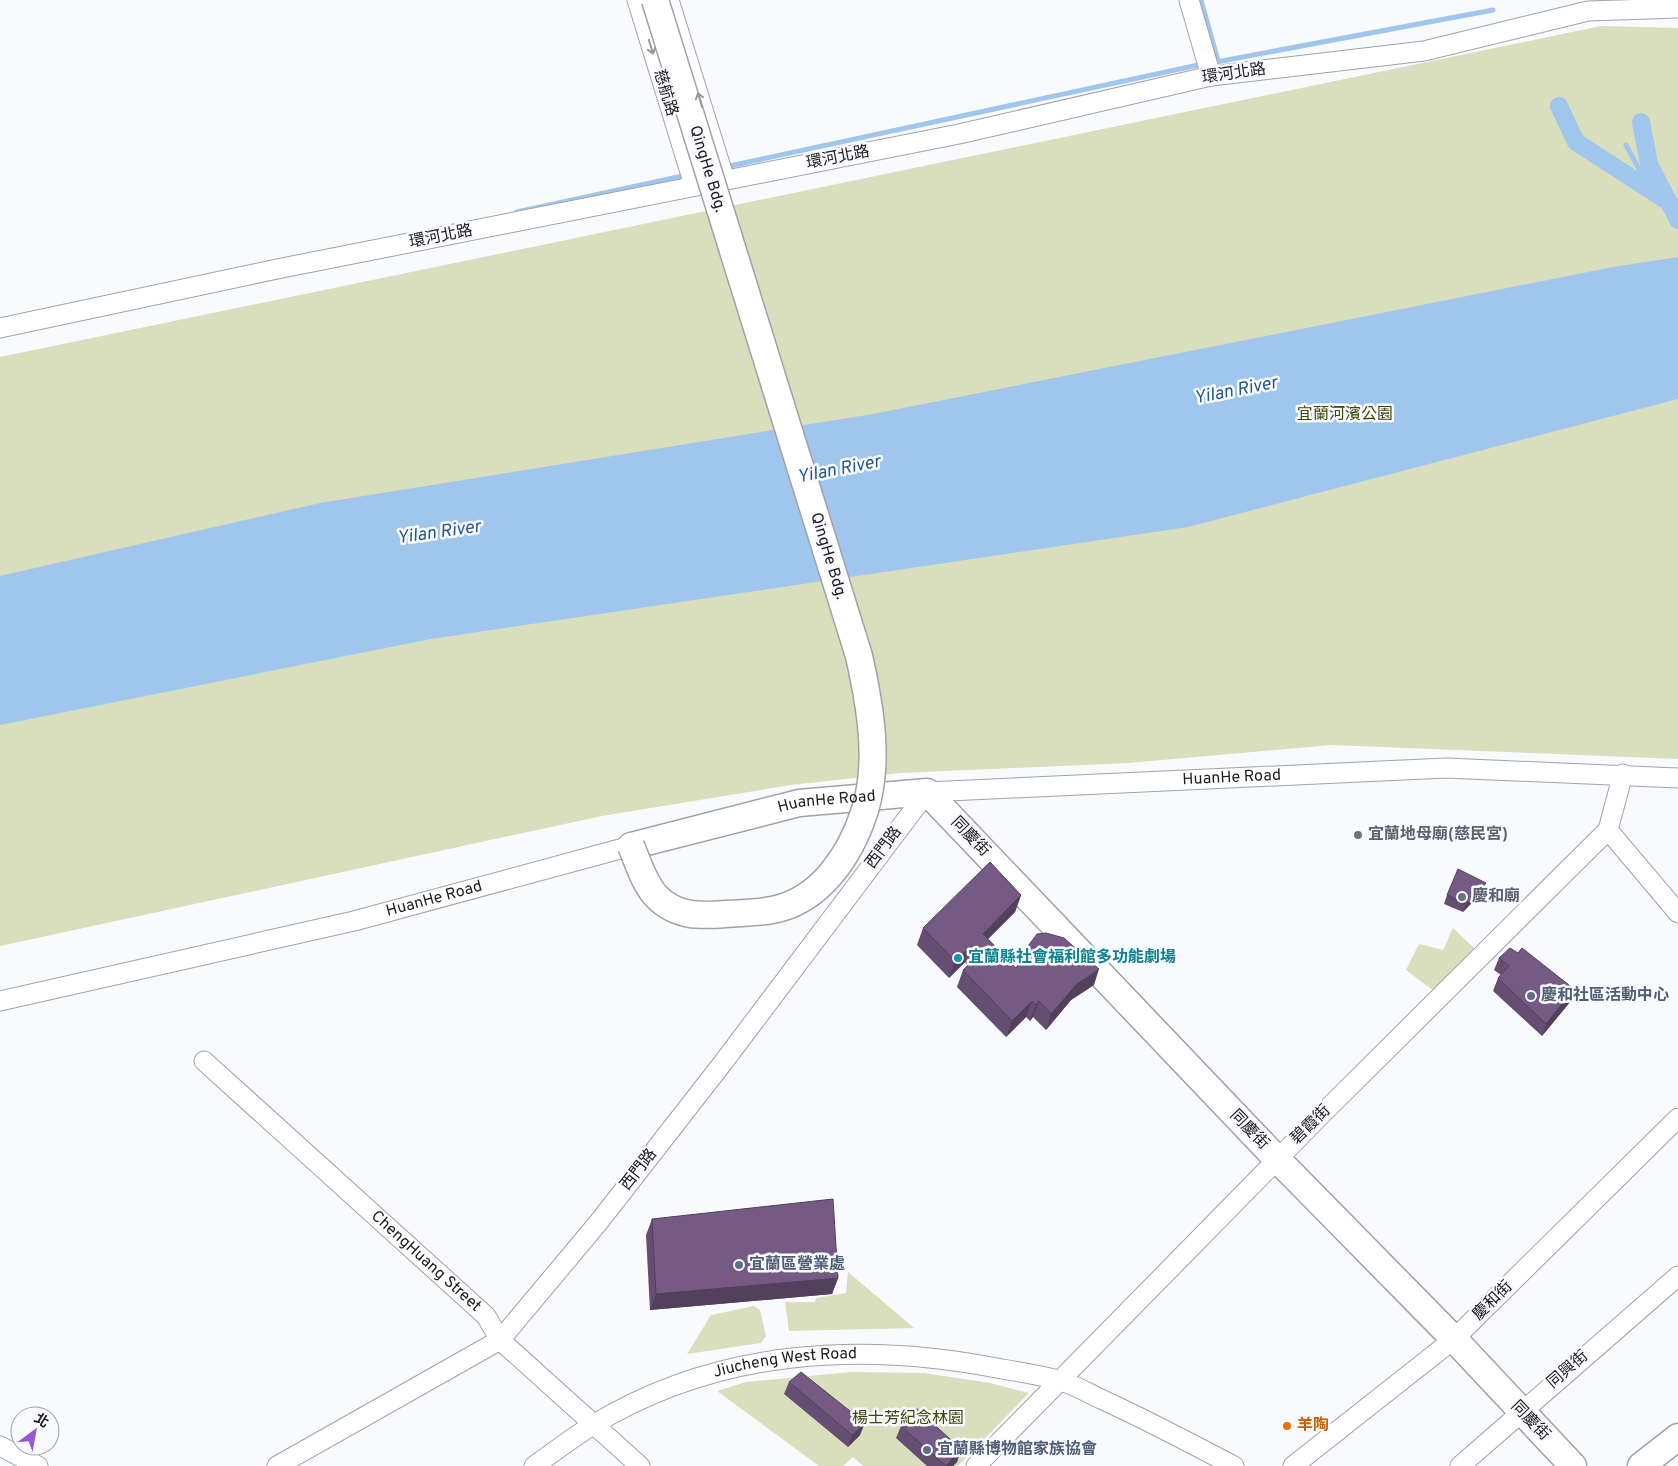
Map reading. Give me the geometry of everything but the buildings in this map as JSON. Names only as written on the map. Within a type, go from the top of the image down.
[{"type":"street","name":"慈航路","points":[[637,0],[694,185]]},
{"type":"street","name":"QingHe Bdg.","points":[[630,846],[656,896],[680,912],[699,916],[778,908],[814,890],[842,860],[865,809],[872,768],[869,713],[859,656],[655,0]]},
{"type":"street","name":"慈航路","points":[[669,0],[725,180]]},
{"type":"street","points":[[1189,0],[1211,76]]},
{"type":"street","name":"環河北路","points":[[0,328],[694,185],[959,134],[1211,76],[1424,51],[1586,6],[1678,8]]},
{"type":"street","name":"HuanHe Road","points":[[0,1001],[354,921],[630,846],[799,803],[927,792],[1446,768],[1624,774],[1678,778]]},
{"type":"street","name":"碧霞街","points":[[976,1466],[1277,1159],[1608,830],[1624,774]]},
{"type":"street","name":"同慶街","points":[[927,792],[1277,1159],[1454,1339],[1520,1412],[1573,1466]]},
{"type":"street","name":"西門路","points":[[277,1466],[500,1340],[598,1223],[733,1049],[927,792]]},
{"type":"street","points":[[1608,830],[1678,913]]},
{"type":"street","name":"ChengHuang Street","points":[[204,1061],[486,1316],[500,1340],[640,1466]]},
{"type":"street","name":"慶和街","points":[[1293,1466],[1454,1339],[1678,1118]]},
{"type":"street","name":"同興街","points":[[1460,1466],[1678,1276]]},
{"type":"street","name":"Jiucheng West Road","points":[[534,1466],[594,1424],[649,1397],[712,1373],[758,1362],[812,1355],[888,1353],[959,1360],[1059,1380],[1129,1412],[1234,1466]]},
{"type":"street","points":[[1641,1466],[1678,1437]]},
{"type":"street","points":[[0,1446],[38,1466]]},
{"type":"green space","name":"宜蘭河濱公園","points":[[1601,26],[1678,28],[1678,759],[1331,745],[1129,763],[900,773],[791,785],[602,816],[0,946],[0,357]]},
{"type":"green space","points":[[1453,928],[1475,949],[1435,992],[1406,970],[1419,944],[1443,950]]},
{"type":"green space","points":[[848,1272],[914,1328],[789,1331],[785,1302],[815,1302],[816,1298],[846,1293]]},
{"type":"green space","points":[[754,1306],[760,1310],[766,1336],[761,1343],[687,1354],[711,1315]]},
{"type":"green space","name":"楊士芳紀念林園","points":[[851,1372],[924,1373],[990,1383],[1029,1393],[958,1466],[863,1466],[853,1457],[843,1466],[819,1466],[717,1391],[746,1382]]},
{"type":"water","name":"Yilan River","points":[[1678,257],[1678,399],[1188,527],[431,639],[0,725],[0,576],[320,503],[873,414],[1613,267]]},
{"type":"waterway","points":[[1201,0],[1218,61]]},
{"type":"waterway","points":[[1211,63],[1493,10]]},
{"type":"waterway","points":[[725,167],[1203,64]]},
{"type":"waterway","points":[[1559,106],[1576,142],[1669,202],[1678,220]]},
{"type":"waterway","points":[[1641,122],[1649,164],[1668,201]]},
{"type":"waterway","points":[[1626,145],[1639,169],[1669,202]]},
{"type":"waterway","points":[[517,212],[687,175]]},
{"type":"place","name":"宜蘭地母廟(慈民宮)","points":[[1358,835]]},
{"type":"place","name":"慶和廟","points":[[1462,897]]},
{"type":"place","name":"宜蘭縣社會福利館多功能劇場","points":[[958,958]]},
{"type":"place","name":"慶和社區活動中心","points":[[1531,996]]},
{"type":"place","name":"宜蘭區營業處","points":[[739,1265]]},
{"type":"place","name":"羊陶","points":[[1287,1426]]},
{"type":"place","name":"宜蘭縣博物館家族協會","points":[[927,1450]]}]
